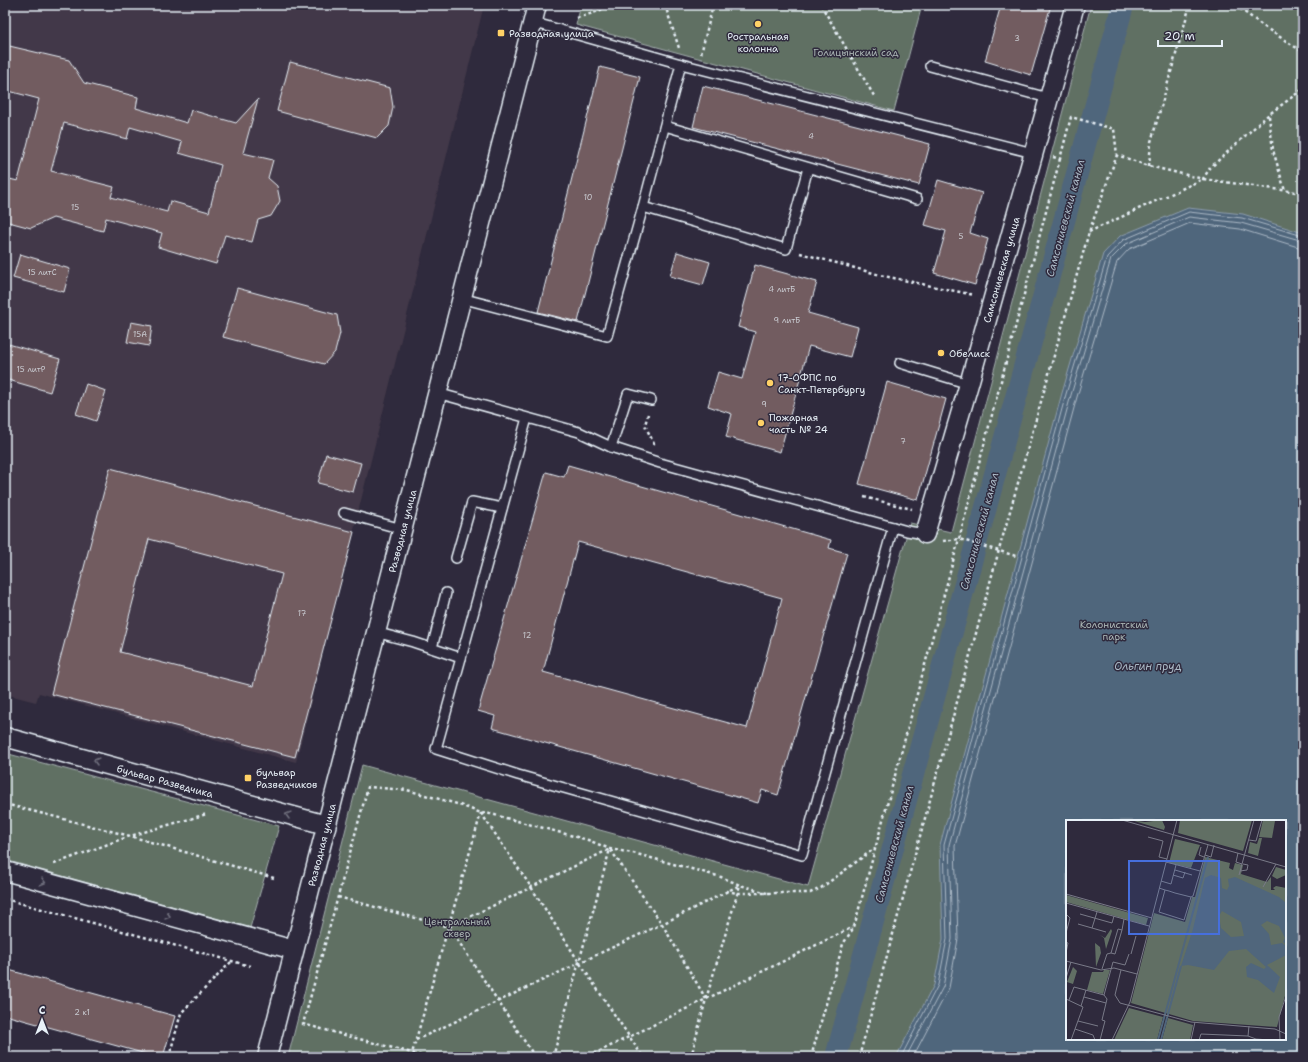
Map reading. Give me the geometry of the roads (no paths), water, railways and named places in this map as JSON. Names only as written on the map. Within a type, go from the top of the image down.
[{"type":"street","name":"Самсониевская улица","points":[[925,534],[932,514],[992,299],[1040,154],[1048,98],[1075,5]]},
{"type":"street","name":"Разводная улица","points":[[267,1057],[534,13]]},
{"type":"street","name":"бульвар Разведчика","points":[[5,736],[326,825]]},
{"type":"street","points":[[5,872],[294,950]]},
{"type":"lane","points":[[534,13],[681,64],[1040,154]]},
{"type":"lane","points":[[461,298],[608,336],[644,207],[681,64]]},
{"type":"lane","points":[[930,66],[1048,98]]},
{"type":"lane","points":[[665,126],[917,199]]},
{"type":"lane","points":[[644,207],[786,249],[808,168]]},
{"type":"lane","points":[[900,363],[969,384]]},
{"type":"lane","points":[[437,393],[579,432],[611,447],[665,464],[907,531],[925,534]]},
{"type":"lane","points":[[611,447],[628,394],[651,400]]},
{"type":"lane","points":[[527,418],[436,750],[533,779],[802,855],[893,527]]},
{"type":"lane","points":[[456,558],[472,502],[502,508]]},
{"type":"lane","points":[[344,513],[402,529]]},
{"type":"lane","points":[[432,648],[446,593]]},
{"type":"lane","points":[[375,632],[410,641],[461,658]]},
{"type":"water","name":"Ольгин пруд","points":[[1188,208],[1243,214],[1303,233],[1303,1057],[896,1057],[934,985],[943,939],[940,845],[1062,393],[1103,254],[1120,236]]},
{"type":"waterway","name":"Самсониевский канал","points":[[836,1057],[1123,5]]},
{"type":"place","name":"Ростральная колонна","points":[[758,24]]},
{"type":"place","name":"Разводная улица","points":[[501,33]]},
{"type":"place","name":"Обелиск","points":[[941,353]]},
{"type":"place","name":"17-ОФПС по Санкт-Петербургу","points":[[770,383]]},
{"type":"place","name":"Пожарная часть № 24","points":[[761,423]]},
{"type":"place","name":"бульвар Разведчиков","points":[[248,778]]},
{"type":"park label","name":"Голицынский сад","points":[[856,52]]},
{"type":"park label","name":"Колонистский парк","points":[[1114,630]]},
{"type":"park label","name":"Центральный сквер","points":[[457,926]]}]
